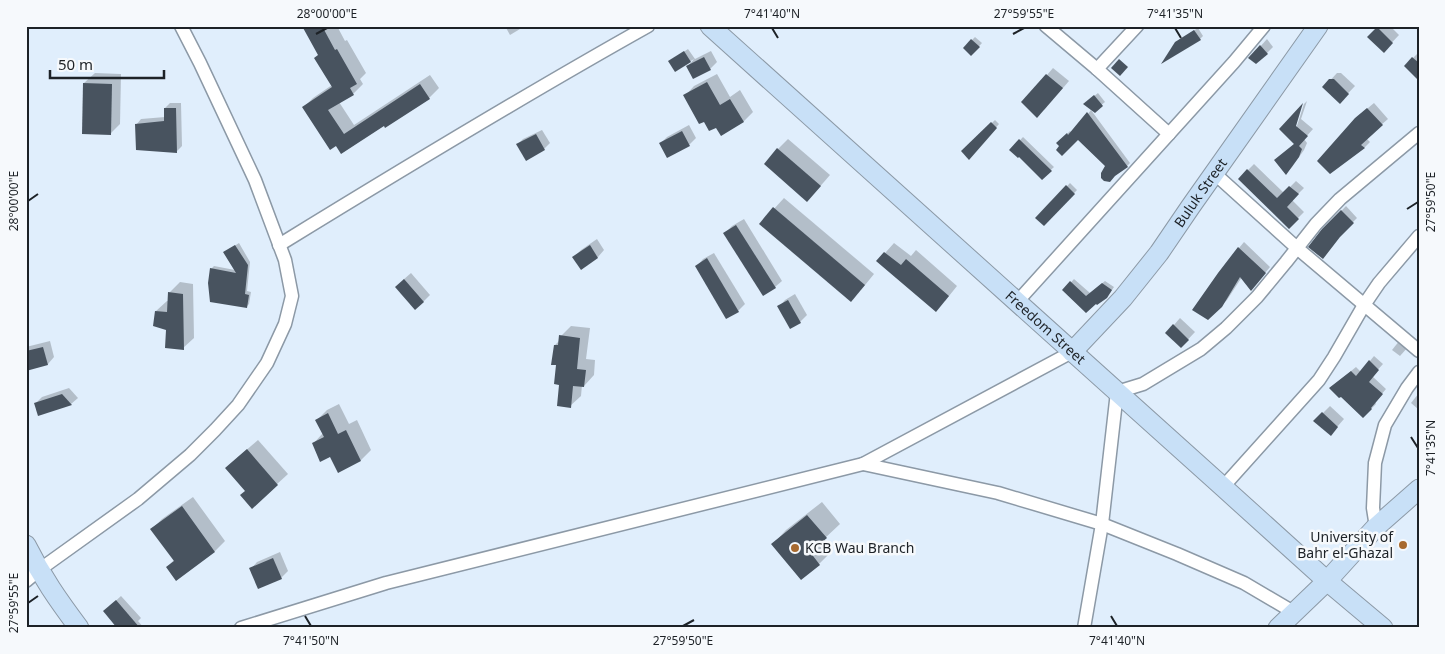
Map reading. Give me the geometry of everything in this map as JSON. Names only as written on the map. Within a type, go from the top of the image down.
[{"type":"street","points":[[33,576],[138,499],[190,455],[215,430],[238,405],[267,363],[285,324],[292,296],[285,260],[255,180],[181,26]]},
{"type":"street","points":[[279,245],[524,97],[648,26]]},
{"type":"street","name":"Freedom Street","points":[[710,26],[1327,581],[1383,628]]},
{"type":"street","points":[[1046,26],[1169,134]]},
{"type":"street","points":[[1097,69],[1137,26]]},
{"type":"street","points":[[1017,302],[1234,62],[1264,26]]},
{"type":"street","name":"Buluk Street","points":[[1072,352],[1124,298],[1159,253],[1318,26]]},
{"type":"street","points":[[1084,628],[1102,524],[1118,392],[1143,384],[1201,349],[1226,328],[1257,297],[1316,224],[1340,199],[1419,133]]},
{"type":"street","points":[[1214,173],[1297,248],[1419,351]]},
{"type":"street","points":[[1224,487],[1319,380],[1379,283],[1419,236]]},
{"type":"street","points":[[241,628],[386,583],[863,464],[1072,352]]},
{"type":"street","points":[[1376,527],[1372,508],[1375,463],[1385,425],[1419,372]]},
{"type":"street","points":[[863,464],[998,493],[1102,524],[1177,554],[1244,584],[1295,613]]},
{"type":"street","points":[[1278,628],[1327,581],[1376,527],[1419,490]]},
{"type":"street","points":[[26,545],[33,576],[54,595],[79,628]]},
{"type":"building","points":[[302,26],[322,26],[357,84],[350,88],[354,95],[328,110],[344,134],[420,84],[430,99],[341,154],[336,146],[330,150],[302,107],[332,87],[314,58],[318,55]]},
{"type":"building","points":[[1377,27],[1393,43],[1384,53],[1367,37]]},
{"type":"building","points":[[1194,30],[1201,40],[1161,64],[1175,42]]},
{"type":"building","points":[[971,39],[980,47],[971,56],[963,48]]},
{"type":"building","points":[[1260,45],[1268,54],[1256,64],[1248,58]]},
{"type":"building","points":[[684,51],[691,62],[675,72],[668,61]]},
{"type":"building","points":[[704,57],[711,70],[693,79],[686,66]]},
{"type":"building","points":[[1412,57],[1419,63],[1419,81],[1404,66]]},
{"type":"building","points":[[1119,59],[1128,67],[1120,76],[1111,68]]},
{"type":"building","points":[[1046,74],[1063,88],[1037,118],[1021,102]]},
{"type":"building","points":[[1329,79],[1334,79],[1349,94],[1340,104],[1322,87]]},
{"type":"building","points":[[707,82],[720,105],[730,99],[744,122],[721,136],[716,128],[709,131],[704,122],[699,124],[683,95]]},
{"type":"building","points":[[83,83],[112,84],[111,135],[82,134]]},
{"type":"building","points":[[1094,95],[1103,106],[1095,113],[1083,104]]},
{"type":"building","points":[[1303,103],[1296,126],[1308,136],[1299,146],[1302,149],[1299,157],[1286,175],[1274,160],[1294,144],[1279,129]]},
{"type":"building","points":[[164,108],[176,108],[177,153],[136,150],[135,124],[164,121]]},
{"type":"building","points":[[1367,108],[1383,125],[1361,145],[1365,148],[1330,174],[1317,161],[1355,118]]},
{"type":"building","points":[[1087,112],[1128,167],[1110,182],[1104,181],[1101,178],[1101,173],[1105,166],[1078,140],[1062,156],[1056,150],[1059,146],[1056,143],[1067,133],[1068,135]]},
{"type":"building","points":[[991,122],[997,128],[969,160],[961,151]]},
{"type":"building","points":[[682,131],[690,146],[667,158],[659,143]]},
{"type":"building","points":[[536,134],[545,150],[526,161],[516,144]]},
{"type":"building","points":[[1019,139],[1052,171],[1042,180],[1019,157],[1009,150]]},
{"type":"building","points":[[777,148],[821,186],[807,202],[764,164]]},
{"type":"building","points":[[1247,169],[1277,198],[1289,186],[1299,194],[1287,207],[1299,219],[1289,229],[1238,179]]},
{"type":"building","points":[[1066,185],[1075,194],[1044,226],[1035,218]]},
{"type":"building","points":[[773,207],[865,285],[851,302],[759,224]]},
{"type":"building","points":[[1341,210],[1354,223],[1323,259],[1308,247],[1322,229]]},
{"type":"building","points":[[736,225],[776,288],[763,296],[723,233]]},
{"type":"building","points":[[235,245],[248,265],[245,294],[249,295],[247,308],[210,302],[208,283],[210,268],[236,273],[223,252]]},
{"type":"building","points":[[590,245],[598,258],[581,270],[572,257]]},
{"type":"building","points":[[1238,247],[1266,273],[1251,291],[1240,277],[1222,307],[1208,320],[1192,310]]},
{"type":"building","points":[[884,252],[901,265],[906,259],[949,296],[936,312],[876,261]]},
{"type":"building","points":[[707,258],[739,312],[726,319],[695,266]]},
{"type":"building","points":[[404,279],[424,302],[415,310],[395,287]]},
{"type":"building","points":[[1070,281],[1086,296],[1102,283],[1112,290],[1107,298],[1096,304],[1086,313],[1062,290]]},
{"type":"building","points":[[168,292],[183,294],[184,350],[165,348],[166,330],[153,326],[155,311],[167,312]]},
{"type":"building","points":[[788,300],[801,323],[790,329],[777,306]]},
{"type":"building","points":[[1173,324],[1189,340],[1181,348],[1165,333]]},
{"type":"building","points":[[559,335],[580,338],[577,369],[586,370],[584,387],[573,386],[571,408],[557,406],[559,385],[554,384],[556,365],[551,365],[554,345],[558,345]]},
{"type":"building","points":[[43,347],[48,365],[26,371],[26,351]]},
{"type":"building","points":[[1369,360],[1379,370],[1369,382],[1383,394],[1363,418],[1329,388],[1351,371],[1356,376]]},
{"type":"building","points":[[62,394],[72,405],[38,416],[34,403]]},
{"type":"building","points":[[1322,412],[1338,427],[1331,436],[1313,421]]},
{"type":"building","points":[[328,413],[338,434],[346,430],[361,461],[338,473],[330,457],[320,462],[312,443],[324,437],[315,420]]},
{"type":"building","points":[[247,449],[278,485],[252,509],[240,495],[245,491],[225,468]]},
{"type":"building","points":[[182,506],[215,552],[176,581],[166,567],[174,561],[150,529]]},
{"type":"building","name":"KCB Wau Branch","points":[[807,515],[827,538],[810,552],[820,565],[801,580],[771,544]]},
{"type":"building","points":[[273,558],[282,579],[258,589],[249,568]]},
{"type":"building","points":[[116,600],[140,628],[117,628],[103,611]]},
{"type":"place","name":"University of Bahr el-Ghazal","points":[[1403,545]]},
{"type":"place","name":"KCB Wau Branch","points":[[795,548]]}]
